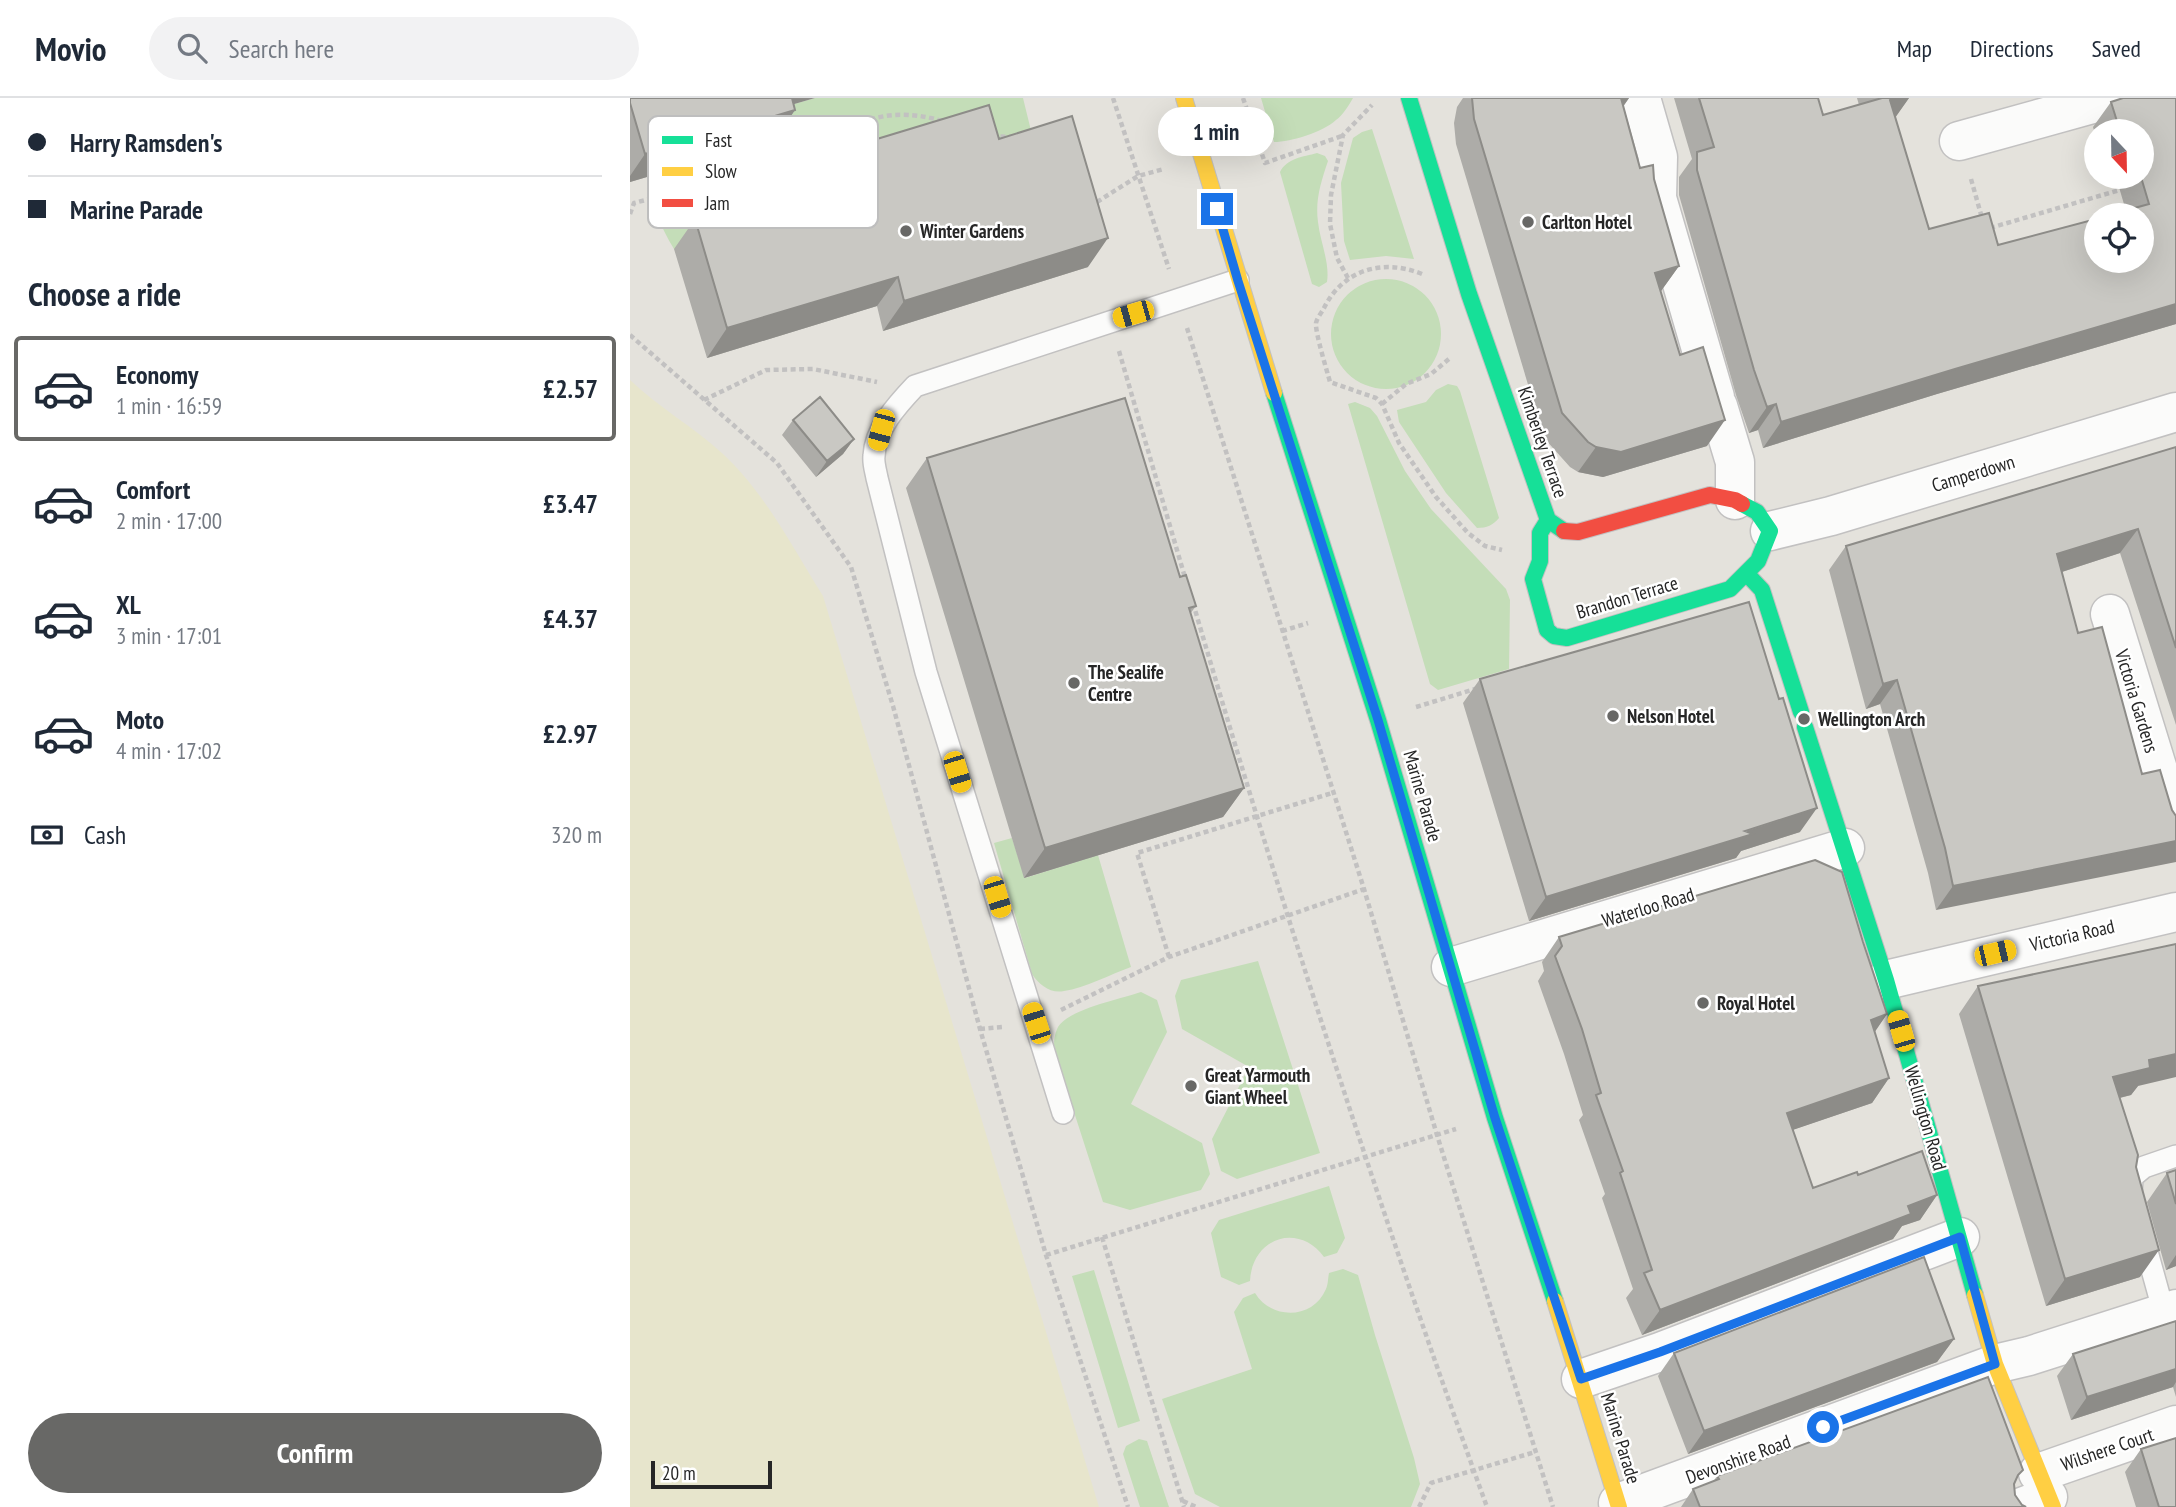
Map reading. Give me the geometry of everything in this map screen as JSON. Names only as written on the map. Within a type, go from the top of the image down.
[{"type":"street","name":"Marine Parade","points":[[1184,98],[1238,281],[1378,720],[1495,1118],[1581,1379],[1619,1505]]},
{"type":"street","name":"Kimberley Terrace","points":[[1409,98],[1469,294],[1548,520],[1562,531],[1578,532],[1710,495],[1735,500]]},
{"type":"street","points":[[1641,98],[1658,157],[1657,198],[1735,462],[1735,500],[1758,512],[1770,531],[1758,561],[1746,573]]},
{"type":"street","points":[[1959,141],[2114,98]]},
{"type":"street","name":"Camperdown","points":[[1770,531],[1831,516],[2176,412]]},
{"type":"street","name":"Brandon Terrace","points":[[1548,520],[1540,533],[1540,561],[1532,579],[1547,631],[1554,636],[1567,638],[1730,589],[1746,573]]},
{"type":"street","name":"Wellington Road","points":[[1746,573],[1762,590],[1886,980],[1995,1364],[2040,1496]]},
{"type":"street","name":"Victoria Gardens","points":[[2110,614],[2176,828]]},
{"type":"street","name":"Waterloo Road","points":[[1451,967],[1844,848]]},
{"type":"street","name":"Victoria Road","points":[[1886,980],[2176,912]]},
{"type":"street","points":[[1581,1379],[1660,1352],[1960,1237]]},
{"type":"street","name":"Devonshire Road","points":[[1619,1505],[1995,1364],[2029,1356],[2170,1311]]},
{"type":"street","name":"Wilshere Court","points":[[2040,1496],[2176,1425]]},
{"type":"lane","points":[[1063,1113],[926,671],[877,478],[874,456],[881,430],[897,405],[915,386],[1238,281]]},
{"type":"lane","points":[[2170,1311],[2130,1191],[2132,1177],[2144,1167],[2176,1156]]},
{"type":"path","points":[[1112,98],[1179,301],[1364,889],[1437,1135],[1553,1507]]},
{"type":"path","points":[[1243,98],[1265,163],[1343,135],[1380,98]]},
{"type":"path","points":[[914,109],[932,114],[955,128]]},
{"type":"path","points":[[980,136],[1008,138],[1017,135]]},
{"type":"path","points":[[1343,135],[1331,195],[1330,224],[1337,258],[1348,278]]},
{"type":"path","points":[[1959,141],[1985,229],[2122,189]]},
{"type":"path","points":[[630,214],[634,203],[648,199]]},
{"type":"path","points":[[1469,294],[1414,271],[1390,267],[1364,270],[1348,278],[1332,291],[1316,324],[1330,382],[1376,398],[1382,404],[1399,443],[1436,497],[1468,533],[1485,546],[1540,561]]},
{"type":"path","points":[[1110,321],[1188,589]]},
{"type":"path","points":[[1382,404],[1406,384],[1431,374],[1483,332]]},
{"type":"path","points":[[630,335],[777,463],[851,567],[894,706],[980,1030],[1046,1255],[1128,1507]]},
{"type":"path","points":[[704,400],[766,370],[813,369],[860,380],[915,386]]},
{"type":"path","points":[[1192,602],[1255,817],[1364,1157],[1487,1507]]},
{"type":"path","points":[[1378,720],[1481,686]]},
{"type":"path","points":[[1169,957],[1137,853],[1332,793]]},
{"type":"path","points":[[980,1030],[1036,1023],[1169,957],[1364,889]]},
{"type":"path","points":[[1046,1255],[1495,1118]]},
{"type":"path","points":[[1102,1237],[1184,1507]]},
{"type":"path","points":[[1419,1507],[1431,1483],[1535,1452]]},
{"type":"path","points":[[1182,1500],[1196,1507]]},
{"type":"green space","points":[[815,98],[1023,98],[1036,151],[878,191],[878,116],[768,116],[767,112]]},
{"type":"green space","points":[[1261,98],[1353,98],[1341,115],[1323,128],[1298,138],[1274,142]]},
{"type":"green space","points":[[1372,129],[1414,259],[1386,256],[1350,260],[1344,241],[1341,183],[1353,138]]},
{"type":"green space","points":[[1317,153],[1325,156],[1328,161],[1319,191],[1317,214],[1328,275],[1327,282],[1319,287],[1312,284],[1280,172],[1291,161]]},
{"type":"green space","points":[[662,228],[744,228],[674,249]]},
{"type":"green space","points":[[1386,279],[1407,283],[1425,295],[1437,313],[1441,334],[1437,355],[1425,373],[1407,385],[1386,389],[1365,385],[1347,373],[1335,355],[1331,334],[1335,313],[1347,295],[1365,283]]},
{"type":"green space","points":[[1448,384],[1457,386],[1460,391],[1499,518],[1487,527],[1477,528],[1446,493],[1399,422],[1397,410],[1426,402],[1436,390]]},
{"type":"green space","points":[[1355,402],[1370,408],[1377,416],[1405,471],[1431,509],[1506,589],[1510,600],[1509,669],[1438,690],[1430,684],[1348,404]]},
{"type":"green space","points":[[1012,838],[1025,878],[1098,855],[1131,967],[1089,984],[1059,992],[1038,982],[1032,974],[994,843]]},
{"type":"green space","points":[[1258,961],[1320,1153],[1237,1179],[1221,1171],[1212,1139],[1249,1067],[1182,1029],[1175,996],[1181,980]]},
{"type":"green space","points":[[1141,992],[1157,1000],[1167,1032],[1131,1104],[1202,1143],[1210,1174],[1201,1190],[1130,1210],[1103,1202],[1054,1044],[1058,1027],[1073,1015],[1096,1005]]},
{"type":"green space","points":[[1329,1186],[1345,1238],[1337,1253],[1324,1257],[1302,1240],[1278,1240],[1267,1245],[1259,1254],[1250,1281],[1239,1285],[1221,1277],[1211,1233],[1219,1220]]},
{"type":"green space","points":[[1343,1269],[1358,1275],[1414,1458],[1420,1484],[1411,1507],[1220,1507],[1195,1494],[1162,1399],[1252,1369],[1234,1312],[1243,1298],[1255,1293],[1262,1302],[1281,1312],[1302,1311],[1312,1307],[1320,1299],[1327,1287],[1329,1273]]},
{"type":"green space","points":[[1094,1270],[1140,1421],[1118,1428],[1072,1276]]},
{"type":"green space","points":[[1139,1439],[1147,1441],[1169,1507],[1140,1507],[1123,1454],[1126,1446]]},
{"type":"sand","points":[[630,380],[712,444],[738,469],[778,522],[823,596],[1099,1507],[630,1507]]},
{"type":"building","points":[[630,98],[792,98],[795,110],[775,116],[648,116],[648,153],[645,154]]},
{"type":"building","points":[[1472,98],[1621,98],[1640,168],[1653,165],[1654,179],[1679,266],[1655,273],[1680,355],[1703,347],[1725,420],[1621,452],[1596,447],[1588,442],[1562,413],[1474,119]]},
{"type":"building","points":[[1699,98],[1818,98],[1823,115],[1882,98],[1895,98],[1890,100],[1929,229],[1989,213],[1998,245],[2084,222],[2084,273],[2154,273],[2154,203],[2149,203],[2145,189],[2154,189],[2154,119],[2116,119],[2111,102],[2123,98],[2176,98],[2176,304],[1781,422],[1776,404],[1767,407],[1754,370],[1697,170],[1697,152],[1714,147]]},
{"type":"building","name":"Winter Gardens","points":[[989,105],[999,139],[1072,116],[1108,238],[904,301],[898,277],[727,328],[698,228],[878,228],[878,139]]},
{"type":"building","points":[[820,397],[854,439],[827,461],[793,420]]},
{"type":"building","name":"The Sealife Centre","points":[[1125,398],[1180,577],[1186,575],[1196,606],[1189,608],[1244,788],[1045,848],[927,458]]},
{"type":"building","points":[[2176,447],[2176,648],[2138,529],[2057,554],[2078,633],[2102,627],[2142,774],[2160,770],[2176,816],[2176,841],[1953,886],[1945,848],[1897,680],[1883,684],[1846,546]]},
{"type":"building","points":[[1749,602],[1779,699],[1783,698],[1817,808],[1745,831],[1753,834],[1546,897],[1480,679]]},
{"type":"building","points":[[1815,860],[1842,872],[1887,1014],[1871,1020],[1889,1078],[1787,1113],[1813,1188],[1857,1172],[1858,1175],[1922,1151],[1937,1195],[1908,1206],[1911,1214],[1660,1310],[1644,1273],[1652,1270],[1620,1173],[1623,1171],[1596,1095],[1601,1093],[1582,1029],[1555,956],[1562,946],[1559,937]]},
{"type":"building","points":[[2176,944],[2176,1054],[2149,1060],[2150,1068],[2113,1077],[2138,1155],[2136,1167],[2159,1250],[2065,1279],[1978,986]]},
{"type":"building","points":[[2176,1170],[2176,1204],[2167,1173]]},
{"type":"building","points":[[1924,1257],[1954,1339],[1704,1431],[1674,1353]]},
{"type":"building","points":[[2176,1321],[2176,1369],[2087,1397],[2073,1354]]},
{"type":"building","points":[[1988,1377],[2023,1470],[2014,1484],[2015,1495],[2026,1507],[1700,1507],[1693,1489],[1719,1479],[1717,1476]]},
{"type":"building","points":[[2176,1438],[2176,1507],[2159,1507],[2141,1449]]},
{"type":"traffic: fast","points":[[1409,98],[1469,294],[1548,520],[1564,531]]},
{"type":"traffic: fast","points":[[1274,393],[1378,720],[1495,1118],[1555,1301]]},
{"type":"traffic: fast","points":[[1548,520],[1540,533],[1540,561],[1533,579],[1547,630],[1554,636],[1567,638],[1730,589],[1758,561],[1770,531],[1757,512],[1742,504]]},
{"type":"traffic: fast","points":[[1746,573],[1762,590],[1801,712]]},
{"type":"traffic: fast","points":[[1805,727],[1886,980],[1975,1295]]},
{"type":"traffic: slow","points":[[1184,98],[1274,393]]},
{"type":"traffic: slow","points":[[1975,1295],[1995,1364],[2053,1507]]},
{"type":"traffic: slow","points":[[1555,1301],[1619,1507]]},
{"type":"traffic: jam","points":[[1564,531],[1578,532],[1710,495],[1742,504]]},
{"type":"place","name":"Carlton Hotel","points":[[1528,222]]},
{"type":"place","name":"Winter Gardens","points":[[906,231]]},
{"type":"place","name":"The Sealife Centre","points":[[1074,683]]},
{"type":"place","name":"Nelson Hotel","points":[[1613,716]]},
{"type":"place","name":"Wellington Arch","points":[[1804,719]]},
{"type":"place","name":"Royal Hotel","points":[[1703,1003]]},
{"type":"place","name":"Great Yarmouth Giant Wheel","points":[[1191,1086]]},
{"type":"route","points":[[1217,209],[1345,612],[1495,1118],[1581,1379],[1660,1352],[1960,1237],[1995,1364],[1823,1427]]}]
